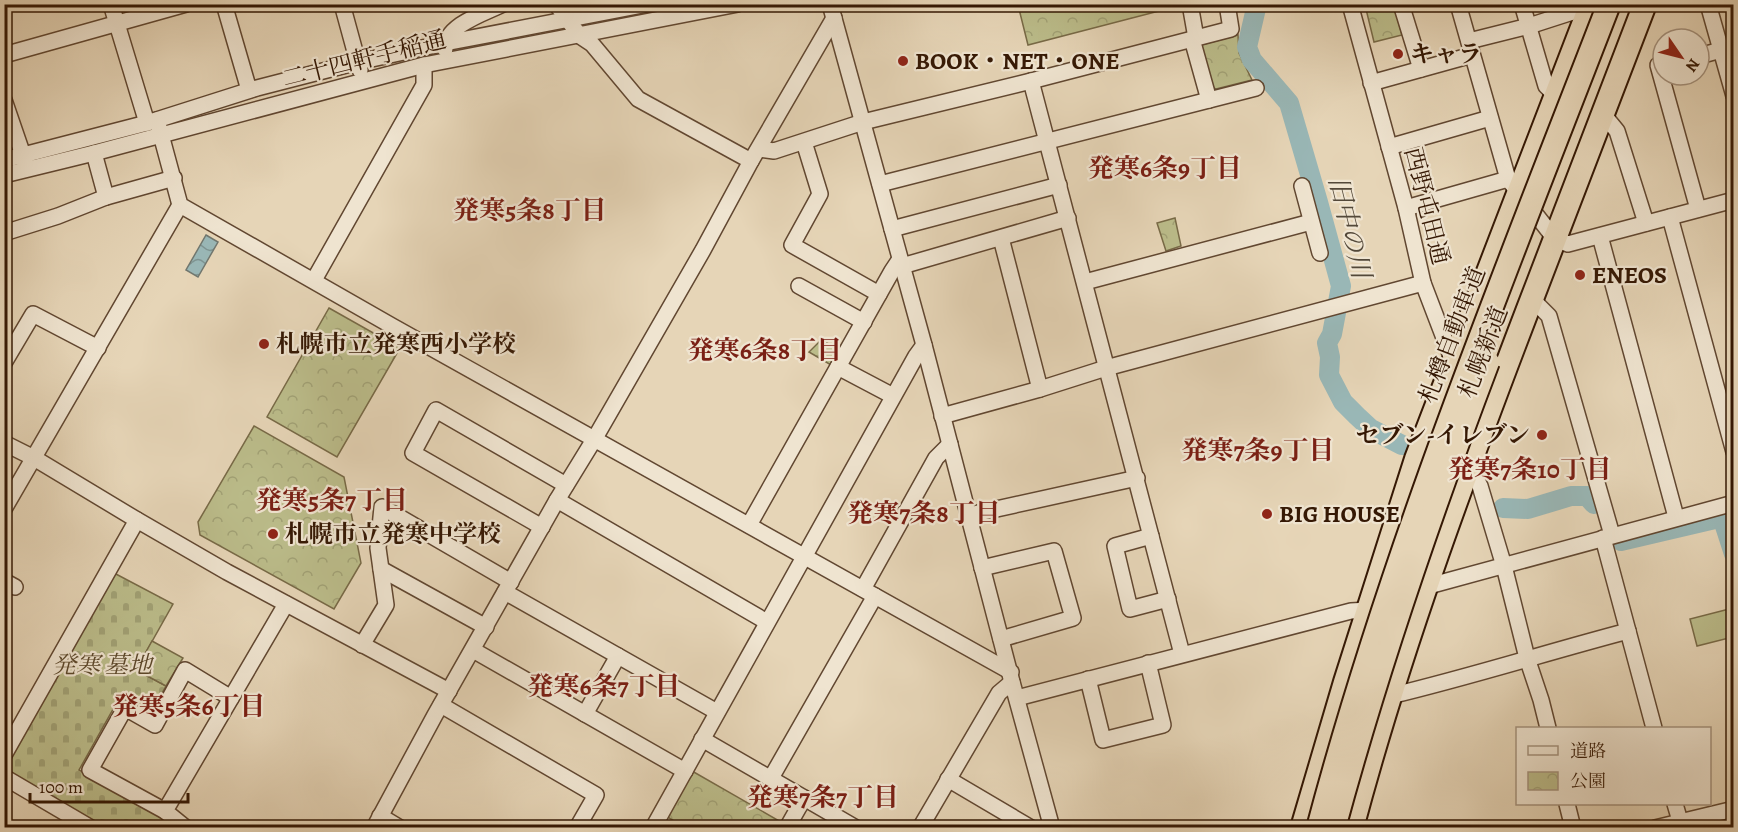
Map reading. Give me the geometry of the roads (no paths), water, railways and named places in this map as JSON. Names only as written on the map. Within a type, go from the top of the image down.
[{"type":"highway","name":"札樽自動車道","points":[[1334,828],[1378,674],[1412,568],[1625,4]]},
{"type":"highway","name":"札幌新道","points":[[1352,828],[1371,754],[1425,587],[1469,464],[1645,4]]},
{"type":"highway","name":"札樽自動車道","points":[[1318,828],[1370,646],[1595,5]]},
{"type":"highway","name":"札幌新道","points":[[1302,828],[1416,459],[1454,362],[1514,186],[1595,5]]},
{"type":"street","points":[[4,509],[180,205],[162,135],[152,121],[116,25],[111,4]]},
{"type":"street","points":[[4,55],[186,4]]},
{"type":"street","points":[[224,4],[249,90]]},
{"type":"street","points":[[342,4],[362,82]]},
{"type":"street","points":[[445,61],[445,43],[457,27],[503,4]]},
{"type":"street","points":[[556,4],[580,36],[592,44],[638,99],[755,155],[804,142],[863,122],[1231,29],[1227,4]]},
{"type":"street","name":"二十四軒手稲通","points":[[4,176],[26,163],[249,90],[358,62],[445,43],[648,4]]},
{"type":"street","name":"二十四軒手稲通","points":[[4,160],[26,163],[94,153],[424,65],[738,4]]},
{"type":"street","points":[[1190,4],[1194,38],[1209,100]]},
{"type":"street","name":"西野屯田通","points":[[1350,4],[1406,208],[1424,283],[1443,339],[1454,362],[1469,464],[1480,486],[1504,566],[1527,658],[1548,727]]},
{"type":"street","points":[[1401,4],[1421,69]]},
{"type":"street","points":[[1458,4],[1490,118],[1514,186],[1555,239],[1568,244],[1734,200]]},
{"type":"street","points":[[1522,4],[1546,86],[1556,96]]},
{"type":"street","points":[[1708,4],[1734,96]]},
{"type":"street","points":[[1371,83],[1421,69],[1529,26],[1595,5]]},
{"type":"street","points":[[832,11],[924,345],[1052,828]]},
{"type":"street","points":[[400,828],[377,822],[557,500],[703,250],[832,11]]},
{"type":"street","points":[[1711,53],[1720,50]]},
{"type":"street","points":[[314,280],[424,85],[424,65]]},
{"type":"street","points":[[1031,81],[1182,654]]},
{"type":"street","points":[[1664,87],[1698,209]]},
{"type":"street","points":[[880,184],[1256,88]]},
{"type":"street","points":[[4,99],[26,163]]},
{"type":"street","points":[[1603,114],[1617,130],[1646,223]]},
{"type":"street","points":[[1389,147],[1490,118]]},
{"type":"street","points":[[804,142],[820,194],[792,245],[879,294]]},
{"type":"street","points":[[94,153],[106,197]]},
{"type":"street","points":[[4,233],[58,216],[106,197],[174,178]]},
{"type":"street","points":[[892,229],[1059,185]]},
{"type":"street","points":[[1302,186],[1320,252]]},
{"type":"street","points":[[1406,208],[1514,186]]},
{"type":"street","points":[[180,205],[392,326],[804,555],[1011,677]]},
{"type":"street","points":[[1670,217],[1734,452]]},
{"type":"street","points":[[749,525],[879,294],[901,263],[1001,238],[1068,218]]},
{"type":"street","points":[[1085,282],[1311,222]]},
{"type":"street","points":[[1600,236],[1676,518]]},
{"type":"street","points":[[1001,238],[1040,389]]},
{"type":"street","points":[[942,416],[1106,368],[1424,283]]},
{"type":"street","points":[[799,286],[864,322]]},
{"type":"street","points":[[1532,299],[1549,316],[1608,537],[1628,632],[1653,727]]},
{"type":"street","points":[[4,363],[33,314],[98,348]]},
{"type":"street","points":[[653,828],[893,396],[924,345]]},
{"type":"street","points":[[838,367],[893,396]]},
{"type":"street","points":[[542,527],[413,453],[436,410],[566,485]]},
{"type":"street","points":[[4,443],[362,645],[596,795],[577,828]]},
{"type":"street","points":[[771,778],[869,592],[936,458],[950,444]]},
{"type":"street","points":[[969,515],[1137,478]]},
{"type":"street","points":[[557,500],[767,622]]},
{"type":"street","points":[[1425,587],[1734,503]]},
{"type":"street","points":[[362,645],[386,605],[378,548],[382,507],[618,656],[717,712]]},
{"type":"street","points":[[4,754],[137,520]]},
{"type":"street","points":[[1151,536],[1115,546],[1130,609],[1168,599]]},
{"type":"street","points":[[982,568],[1054,551],[1073,618],[1001,639]]},
{"type":"street","points":[[381,569],[486,627]]},
{"type":"street","points":[[165,811],[286,604]]},
{"type":"street","points":[[1017,698],[1351,611],[1368,610]]},
{"type":"street","points":[[1390,696],[1628,632]]},
{"type":"street","points":[[472,650],[685,771]]},
{"type":"street","points":[[585,714],[618,656]]},
{"type":"street","points":[[1088,678],[1103,740],[1163,725],[1148,663]]},
{"type":"street","points":[[186,828],[165,811],[90,770],[124,708],[155,725],[185,670],[231,698]]},
{"type":"street","points":[[920,828],[999,693],[1011,677]]},
{"type":"street","points":[[702,739],[854,827]]},
{"type":"street","points":[[4,795],[8,779],[73,823],[91,828]]},
{"type":"street","points":[[948,779],[1031,828]]},
{"type":"street","points":[[787,828],[804,798]]},
{"type":"street","points":[[1567,805],[1573,828]]},
{"type":"street","points":[[1676,805],[1686,823]]},
{"type":"street","points":[[1655,828],[1686,823],[1734,809]]},
{"type":"water","points":[[206,235],[218,242],[198,277],[186,270]]},
{"type":"waterway","name":"旧中の川","points":[[1257,4],[1247,47],[1252,60],[1289,103],[1341,286],[1332,334],[1327,343],[1330,357],[1329,375],[1343,402],[1357,416],[1371,429],[1402,445]]},
{"type":"waterway","name":"旧中の川","points":[[1503,508],[1528,509],[1571,496],[1587,496],[1594,504]]},
{"type":"waterway","name":"旧中の川","points":[[1621,541],[1715,519],[1723,520],[1734,554]]},
{"type":"place","name":"キャラ","points":[[1398,54]]},
{"type":"place","name":"BOOK・NET・ONE","points":[[903,61]]},
{"type":"place","name":"ENEOS","points":[[1580,275]]},
{"type":"place","name":"札幌市立発寒西小学校","points":[[264,344]]},
{"type":"place","name":"セブン-イレブン","points":[[1542,435]]},
{"type":"place","name":"BIG HOUSE","points":[[1267,514]]},
{"type":"place","name":"札幌市立発寒中学校","points":[[273,534]]},
{"type":"district","name":"発寒6条9丁目","points":[[1165,168]]},
{"type":"district","name":"発寒5条8丁目","points":[[530,210]]},
{"type":"district","name":"発寒6条8丁目","points":[[765,350]]},
{"type":"district","name":"発寒7条9丁目","points":[[1258,450]]},
{"type":"district","name":"発寒7条10丁目","points":[[1530,469]]},
{"type":"district","name":"発寒5条7丁目","points":[[332,500]]},
{"type":"district","name":"発寒7条8丁目","points":[[924,513]]},
{"type":"district","name":"発寒6条7丁目","points":[[604,686]]},
{"type":"district","name":"発寒5条6丁目","points":[[189,706]]},
{"type":"district","name":"発寒7条7丁目","points":[[823,797]]},
{"type":"park label","name":"発寒 墓地","points":[[102,665]]}]
